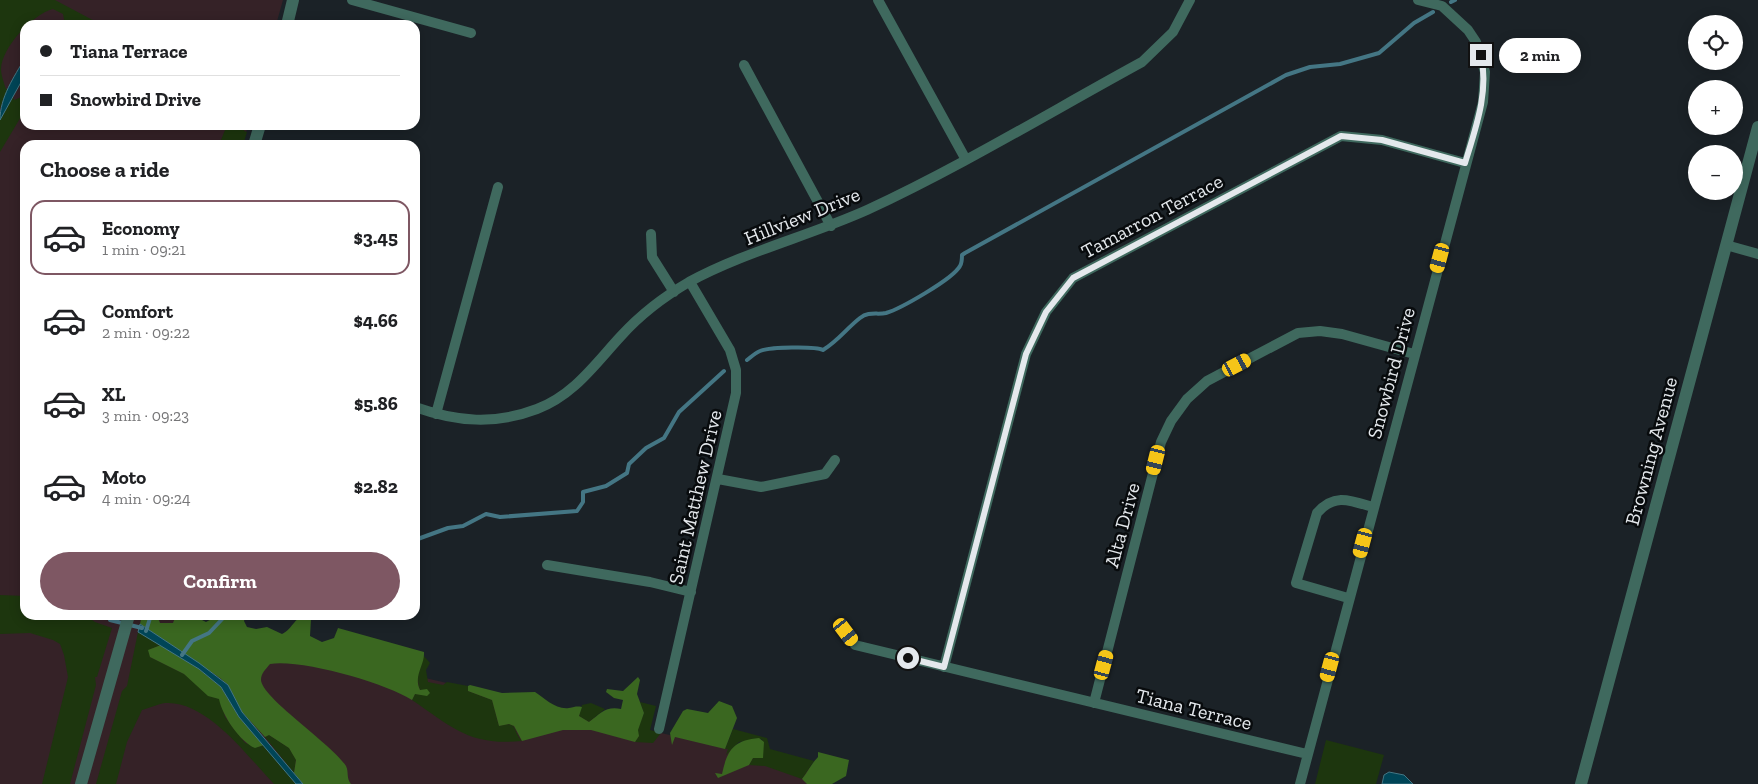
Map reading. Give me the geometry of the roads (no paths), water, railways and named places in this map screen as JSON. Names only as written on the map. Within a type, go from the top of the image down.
[{"type":"street","points":[[288,20],[294,0]]},
{"type":"street","points":[[352,0],[471,33]]},
{"type":"street","points":[[878,0],[965,158]]},
{"type":"street","name":"Hillview Drive","points":[[420,409],[460,420],[487,421],[514,416],[539,408],[568,392],[584,378],[622,335],[647,311],[690,282],[739,260],[831,226],[881,203],[1142,62],[1173,32],[1190,0]]},
{"type":"street","name":"Snowbird Drive","points":[[1300,784],[1372,507],[1483,102],[1484,72],[1481,55],[1468,30],[1442,6],[1418,0]]},
{"type":"street","points":[[744,64],[831,226]]},
{"type":"street","name":"Browning Avenue","points":[[1580,784],[1758,127]]},
{"type":"street","name":"Tamarron Terrace","points":[[944,667],[1026,354],[1046,312],[1073,278],[1341,136],[1382,140],[1465,163]]},
{"type":"street","points":[[436,414],[498,187]]},
{"type":"street","points":[[651,234],[652,257],[674,292]]},
{"type":"street","points":[[1726,245],[1758,254]]},
{"type":"street","name":"Saint Matthew Drive","points":[[659,729],[718,479],[736,393],[736,370],[730,350],[690,282]]},
{"type":"street","name":"Alta Drive","points":[[1094,702],[1161,442],[1171,421],[1187,399],[1207,381],[1298,333],[1320,331],[1342,334],[1414,354]]},
{"type":"street","points":[[718,479],[761,487],[779,485],[825,474],[835,460]]},
{"type":"street","points":[[1348,598],[1296,583],[1317,513],[1325,504],[1338,499],[1372,507]]},
{"type":"street","points":[[547,565],[650,582],[691,592]]},
{"type":"street","points":[[81,784],[128,620]]},
{"type":"street","name":"Tiana Terrace","points":[[846,632],[855,645],[1307,754]]},
{"type":"water","points":[[20,66],[20,84],[0,120],[2,103]]},
{"type":"water","points":[[140,624],[199,663],[228,685],[242,712],[303,784],[296,784],[239,717],[221,687],[199,669],[138,632]]},
{"type":"water","points":[[1389,772],[1404,775],[1413,784],[1382,784],[1384,775]]},
{"type":"waterway","points":[[1451,2],[1455,0]]},
{"type":"waterway","points":[[747,360],[760,351],[765,350],[782,348],[823,350],[863,316],[886,313],[914,300],[937,286],[961,265],[962,255],[965,253],[1286,75],[1310,67],[1340,64],[1379,53],[1414,23],[1433,12]]},
{"type":"waterway","points":[[420,538],[448,528],[463,526],[486,514],[500,517],[577,511],[583,502],[583,492],[606,486],[627,473],[629,464],[646,448],[664,438],[679,412],[724,371]]},
{"type":"waterway","points":[[110,620],[142,628]]},
{"type":"waterway","points":[[146,631],[149,620]]},
{"type":"waterway","points":[[182,655],[192,641],[209,633],[221,620]]}]
